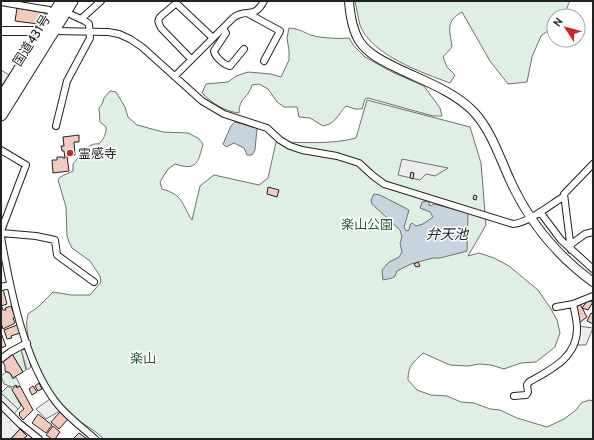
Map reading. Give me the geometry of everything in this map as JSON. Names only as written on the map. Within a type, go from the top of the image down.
[{"type":"highway","name":"国道431号","points":[[1,115],[48,31],[62,1]]},
{"type":"highway","name":"国道431号","points":[[1,99],[48,31],[72,1]]},
{"type":"street","points":[[81,19],[101,1]]},
{"type":"street","points":[[249,14],[258,10],[264,1]]},
{"type":"street","points":[[349,1],[353,28],[359,41],[369,52],[383,61],[455,96],[479,118],[491,137],[512,185],[530,218],[558,253],[593,282]]},
{"type":"street","points":[[1,2],[49,10]]},
{"type":"street","points":[[191,59],[160,26],[158,19],[160,17],[177,4],[213,38]]},
{"type":"street","points":[[175,76],[223,28],[236,16],[243,13],[249,14],[280,31],[264,61]]},
{"type":"street","points":[[56,126],[67,81],[90,38],[89,24],[72,15]]},
{"type":"street","points":[[223,28],[226,33],[214,51],[215,55],[230,66],[244,49]]},
{"type":"street","points":[[1,31],[108,32],[119,34],[142,47],[202,101],[224,114],[267,128],[280,140],[290,146],[302,150],[337,156],[359,163],[384,184],[510,224],[519,224],[563,197],[593,164]]},
{"type":"street","points":[[1,150],[26,165],[1,232],[55,240],[57,255],[94,282]]},
{"type":"street","points":[[563,197],[571,248]]},
{"type":"street","points":[[540,212],[554,231],[593,269]]},
{"type":"street","points":[[571,248],[585,234],[593,232]]},
{"type":"street","points":[[1,237],[10,285],[34,365],[55,400],[71,418],[95,439]]},
{"type":"street","points":[[1,287],[10,285]]},
{"type":"street","points":[[556,307],[573,304],[593,296]]},
{"type":"street","points":[[514,396],[526,395],[528,392],[527,385],[529,382],[554,367],[568,356],[577,331],[573,304]]},
{"type":"street","points":[[1,360],[10,352],[27,343]]},
{"type":"street","points":[[1,405],[20,424],[39,439]]},
{"type":"green space","points":[[355,1],[570,1],[567,8],[546,8],[546,32],[541,36],[532,57],[527,82],[508,84],[490,61],[462,12],[453,19],[451,23],[450,31],[452,47],[443,57],[447,67],[455,75],[450,83],[399,62],[386,54],[366,36],[360,25]]},
{"type":"green space","points":[[289,28],[297,29],[318,37],[349,38],[354,46],[365,57],[392,72],[424,86],[440,108],[442,116],[433,116],[368,98],[365,99],[362,109],[355,109],[346,106],[334,121],[323,126],[310,118],[299,117],[297,107],[284,107],[277,102],[268,89],[259,84],[252,85],[240,104],[239,113],[228,111],[210,100],[202,93],[206,84],[228,82],[236,76],[248,72],[271,74],[281,77],[289,60],[287,38]]},
{"type":"green space","name":"楽山","points":[[110,91],[116,92],[125,107],[128,117],[137,125],[163,132],[188,133],[198,138],[203,144],[198,161],[195,164],[192,166],[182,166],[175,164],[168,169],[160,182],[162,189],[169,191],[178,197],[192,220],[200,186],[214,175],[259,185],[268,178],[276,142],[336,142],[356,138],[367,100],[470,127],[481,163],[486,225],[468,256],[479,253],[494,258],[509,266],[538,290],[557,320],[560,333],[555,347],[536,362],[521,363],[504,369],[491,365],[479,364],[468,366],[450,365],[423,353],[410,368],[408,380],[417,390],[431,395],[447,396],[461,402],[474,403],[490,409],[500,410],[517,418],[547,427],[564,419],[576,410],[581,403],[589,400],[593,401],[593,439],[104,439],[69,413],[48,386],[32,351],[27,323],[28,314],[38,307],[53,292],[71,295],[90,295],[101,282],[100,276],[90,261],[72,248],[69,242],[67,236],[66,207],[58,180],[60,177],[73,171],[73,164],[87,147],[99,144],[103,138],[106,132],[106,127],[100,122],[99,108],[104,98]]},
{"type":"green space","points":[[21,349],[26,370],[23,372],[12,354]]},
{"type":"green space","points":[[6,372],[10,373],[13,379],[16,377],[20,385],[17,387],[16,385],[12,387],[4,384],[1,376]]},
{"type":"green space","points":[[7,387],[11,387],[21,406],[18,409],[1,393]]},
{"type":"shaded area","points":[[1,70],[9,75],[1,87]]},
{"type":"shaded area","points":[[402,159],[448,168],[435,176],[426,174],[420,180],[398,175]]},
{"type":"shaded area","points":[[578,326],[593,328],[586,345],[576,345]]},
{"type":"shaded area","points":[[26,347],[31,367],[27,370],[21,349]]},
{"type":"shaded area","points":[[1,393],[18,409],[14,414],[1,401]]},
{"type":"shaded area","points":[[50,399],[60,411],[46,419],[36,409]]},
{"type":"shaded area","points":[[1,408],[21,428],[10,439],[1,439]]},
{"type":"water","points":[[235,122],[255,127],[257,129],[255,150],[252,155],[247,155],[244,148],[234,143],[226,147],[223,144],[231,126]]},
{"type":"water","name":"弁天池","points":[[374,194],[380,195],[409,210],[404,227],[406,231],[409,230],[412,223],[416,226],[423,224],[433,217],[430,212],[420,208],[422,202],[429,201],[429,205],[431,206],[434,204],[468,213],[467,251],[411,264],[397,271],[395,276],[392,278],[383,280],[382,270],[389,262],[399,257],[402,252],[400,243],[402,237],[400,230],[372,204],[371,200]]},
{"type":"building","points":[[17,8],[46,13],[38,24],[15,21]]},
{"type":"building","name":"霊感寺","points":[[79,135],[79,142],[74,142],[75,155],[67,156],[69,171],[53,173],[52,160],[57,160],[57,157],[65,158],[64,151],[62,151],[61,146],[64,146],[63,137]]},
{"type":"building","points":[[411,172],[414,173],[413,179],[410,178]]},
{"type":"building","points":[[268,187],[279,190],[277,197],[267,194]]},
{"type":"building","points":[[474,195],[477,196],[476,200],[473,199]]},
{"type":"building","points":[[418,262],[420,266],[416,267],[414,264]]},
{"type":"building","points":[[1,289],[3,289],[7,304],[1,306]]},
{"type":"building","points":[[588,300],[593,302],[588,310],[582,308]]},
{"type":"building","points":[[580,304],[587,317],[579,323],[575,306]]},
{"type":"building","points":[[11,306],[15,317],[13,318],[15,323],[3,329],[1,323],[1,307],[3,310],[6,310],[5,308]]},
{"type":"building","points":[[591,313],[593,314],[593,324],[587,321]]},
{"type":"building","points":[[17,325],[20,333],[7,339],[4,330]]},
{"type":"building","points":[[1,333],[6,346],[1,348]]},
{"type":"building","points":[[12,354],[23,372],[13,378],[10,373],[5,371],[5,366],[2,360]]},
{"type":"building","points":[[39,383],[42,389],[38,391],[35,386]]},
{"type":"building","points":[[16,385],[17,388],[20,386],[33,410],[23,420],[19,413],[24,409],[12,390]]},
{"type":"building","points":[[33,386],[37,392],[32,395],[29,389]]},
{"type":"building","points":[[60,412],[68,419],[59,429],[51,422]]},
{"type":"building","points":[[38,414],[52,425],[46,433],[32,423]]},
{"type":"building","points":[[53,426],[60,432],[55,439],[52,439],[46,435]]},
{"type":"building","points":[[20,429],[27,436],[23,439],[11,439]]},
{"type":"building","points":[[79,433],[87,439],[73,439]]},
{"type":"place","name":"霊感寺","points":[[70,153]]},
{"type":"park label","name":"楽山公園","points":[[367,224]]}]
